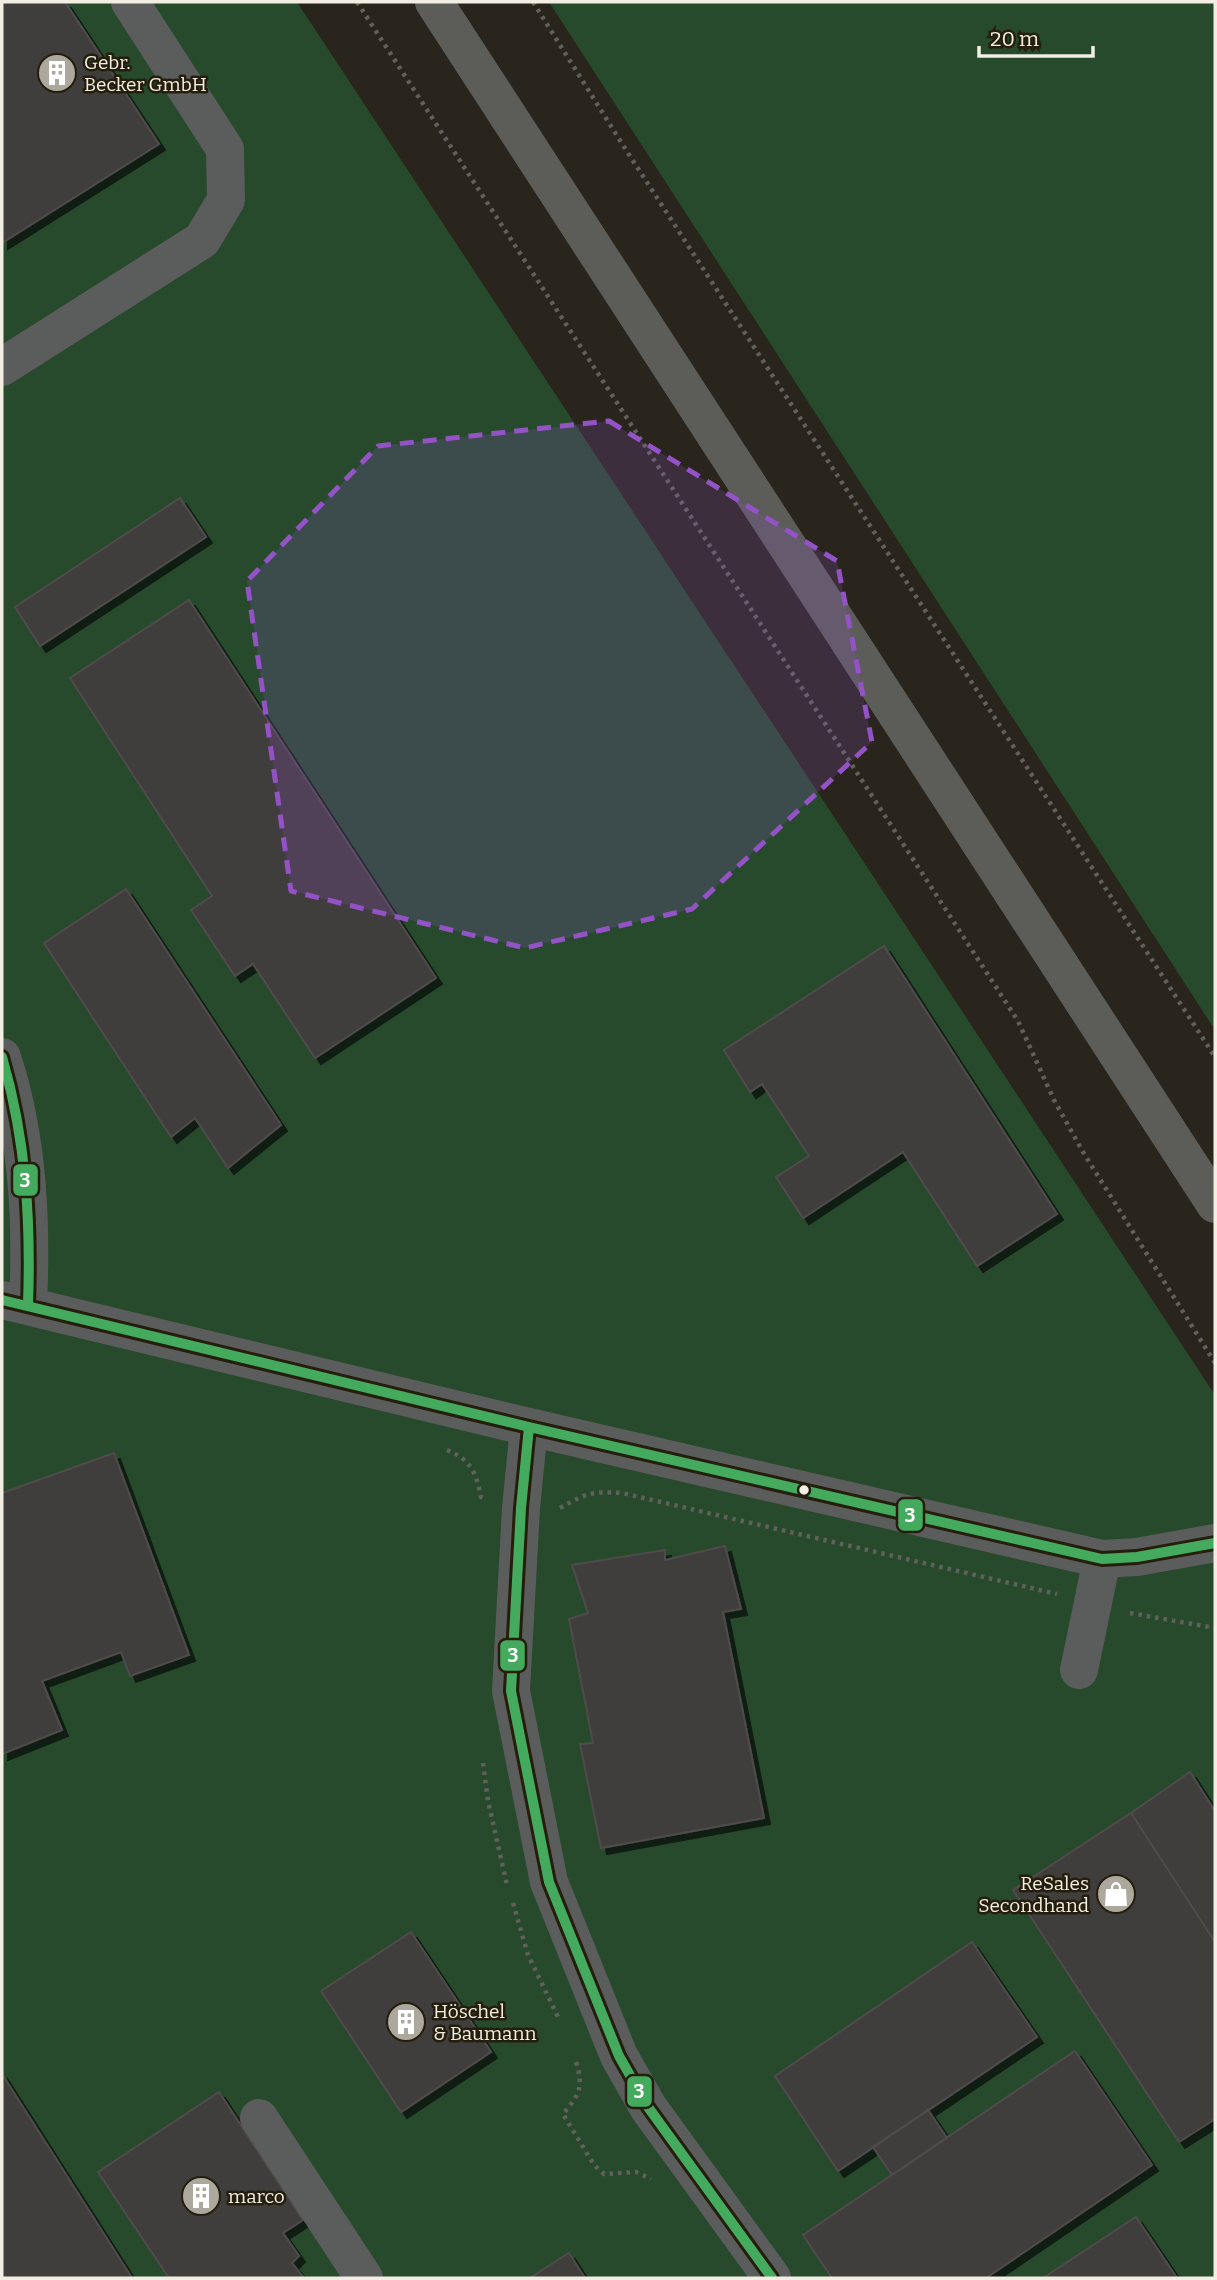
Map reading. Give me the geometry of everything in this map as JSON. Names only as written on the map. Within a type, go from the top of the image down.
[{"type":"main road","points":[[434,2],[1215,1204]]},
{"type":"street","points":[[2,367],[202,240],[226,200],[225,149],[130,2]]},
{"type":"street","points":[[2,1057],[11,1084],[28,1182],[31,1245],[15,1302],[529,1427],[1102,1559],[1137,1557],[1209,1538]]},
{"type":"street","points":[[529,1427],[521,1508],[511,1691],[549,1882],[619,2056],[648,2107],[772,2278]]},
{"type":"street","points":[[1079,1670],[1102,1559]]},
{"type":"street","points":[[260,2118],[364,2278]]},
{"type":"path","points":[[358,2],[1018,1021],[1054,1100],[1083,1152],[1215,1363]]},
{"type":"path","points":[[533,2],[626,150],[1215,1057]]},
{"type":"path","points":[[438,1447],[466,1459],[477,1480],[481,1497],[521,1508],[548,1510],[562,1507],[594,1491],[622,1493],[879,1551],[1150,1618],[1215,1628]]},
{"type":"highlighted area","points":[[609,421],[837,561],[872,742],[692,909],[525,948],[291,891],[247,581],[378,446]]},
{"type":"green space","points":[[2,2],[297,2],[1215,1395],[1215,2278],[2,2278]]},
{"type":"green space","points":[[549,2],[1215,2],[1215,1030]]},
{"type":"building","name":"Gebr. Becker GmbH","points":[[2,2],[65,2],[159,144],[2,243]]},
{"type":"building","points":[[180,498],[206,537],[40,646],[15,607]]},
{"type":"building","points":[[189,600],[436,978],[315,1058],[253,964],[235,976],[191,910],[212,896],[70,678]]},
{"type":"building","points":[[126,889],[281,1125],[228,1168],[195,1118],[171,1137],[44,943]]},
{"type":"building","points":[[884,946],[1057,1214],[977,1266],[903,1152],[803,1218],[776,1177],[809,1156],[762,1084],[750,1092],[724,1050]]},
{"type":"building","points":[[114,1453],[189,1655],[130,1676],[121,1652],[42,1681],[62,1730],[2,1754],[2,1493]]},
{"type":"building","points":[[725,1546],[741,1609],[723,1612],[764,1818],[601,1848],[580,1744],[593,1743],[569,1619],[588,1613],[572,1565],[665,1550],[665,1560]]},
{"type":"building","points":[[1190,1772],[1215,1811],[1215,1942],[1131,1813]]},
{"type":"building","points":[[1131,1813],[1215,1942],[1215,2119],[1179,2142],[1013,1890]]},
{"type":"building","name":"Höschel & Baumann","points":[[411,1932],[491,2052],[401,2112],[321,1991]]},
{"type":"building","points":[[972,1942],[1037,2037],[838,2171],[775,2076]]},
{"type":"building","points":[[1075,2051],[1152,2165],[986,2278],[832,2278],[803,2235]]},
{"type":"building","points":[[2,2074],[132,2278],[2,2278]]},
{"type":"building","name":"marco","points":[[219,2092],[303,2220],[283,2233],[299,2256],[292,2263],[304,2278],[169,2278],[98,2172]]},
{"type":"building","points":[[928,2110],[947,2138],[892,2175],[873,2147]]},
{"type":"building","points":[[1136,2217],[1177,2278],[1043,2278]]},
{"type":"building","points":[[569,2253],[585,2278],[530,2278]]},
{"type":"transit line","name":"3","points":[[2,1057],[22,1149],[29,1242],[28,1305]]},
{"type":"transit line","name":"3","points":[[2,1300],[529,1427],[1102,1559],[1137,1557],[1215,1543]]},
{"type":"transit line","name":"3","points":[[529,1427],[521,1508],[511,1691],[549,1882],[619,2056],[648,2107],[772,2278]]},
{"type":"place","name":"Gebr. Becker GmbH","points":[[57,73]]},
{"type":"place","name":"ReSales Secondhand","points":[[1116,1894]]},
{"type":"place","name":"Höschel & Baumann","points":[[406,2022]]},
{"type":"place","name":"marco","points":[[201,2196]]}]
